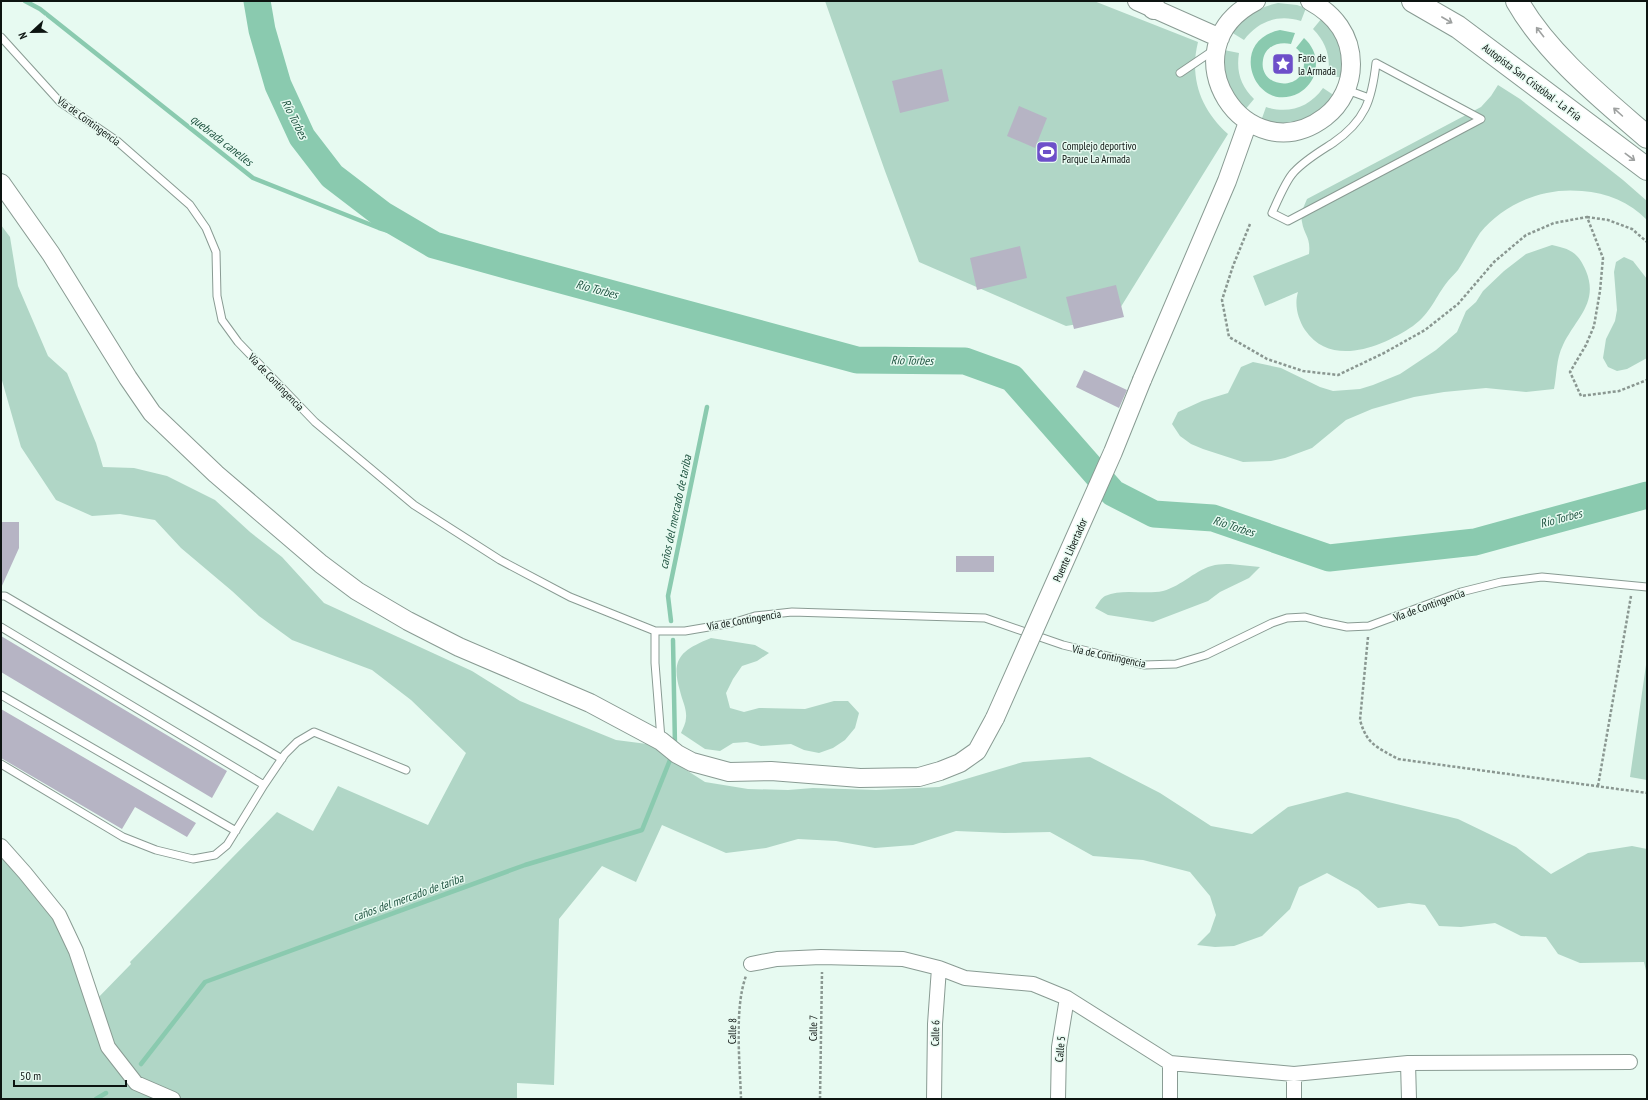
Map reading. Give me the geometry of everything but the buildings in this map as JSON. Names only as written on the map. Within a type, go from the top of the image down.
[{"type":"highway","name":"Autopista San Cristóbal - La Fría","points":[[1413,1],[1458,27],[1647,169]]},
{"type":"highway","points":[[1517,1],[1564,62],[1647,137]]},
{"type":"street","points":[[1256,1],[1239,12],[1225,28],[1219,43],[1216,69],[1221,90],[1232,108],[1248,122],[1268,130],[1278,131],[1289,131],[1310,126],[1319,121],[1335,108],[1346,89],[1349,79],[1351,63],[1346,37],[1334,19],[1327,12],[1310,1]]},
{"type":"street","points":[[1147,3],[1219,43]]},
{"type":"street","name":"Puente Libertador","points":[[1,184],[51,254],[128,378],[152,413],[216,474],[321,564],[357,591],[408,622],[474,654],[590,703],[662,741],[677,754],[692,762],[730,772],[770,771],[860,778],[919,777],[960,763],[977,751],[995,718],[1113,452],[1227,181],[1248,122]]},
{"type":"street","points":[[1,846],[25,873],[58,915],[76,950],[108,1048],[136,1083],[173,1099]]},
{"type":"street","points":[[751,964],[777,958],[821,957],[903,959],[939,968],[965,978],[1033,984],[1067,998],[1170,1063],[1294,1074],[1408,1063],[1630,1062]]},
{"type":"street","name":"Calle 6","points":[[934,1099],[935,1024],[939,968]]},
{"type":"street","name":"Calle 5","points":[[1058,1099],[1059,1047],[1067,998]]},
{"type":"street","points":[[1170,1063],[1170,1099]]},
{"type":"street","points":[[1408,1063],[1409,1099]]},
{"type":"street","points":[[1294,1074],[1294,1099]]},
{"type":"lane","name":"Vía de Contingencia","points":[[1,37],[60,102],[117,141],[190,205],[206,228],[216,252],[217,296],[222,320],[238,342],[315,422],[414,505],[500,560],[570,597],[655,631],[685,631],[755,616],[792,612],[985,618],[1063,645],[1144,665],[1176,664],[1206,655],[1272,623],[1287,618],[1304,617],[1347,627],[1369,626],[1461,592],[1501,582],[1542,577],[1647,587]]},
{"type":"lane","points":[[1180,73],[1219,43]]},
{"type":"lane","points":[[1376,63],[1481,119],[1288,222],[1272,213],[1292,173],[1312,156],[1354,127],[1369,98],[1373,87],[1376,63]]},
{"type":"lane","points":[[1346,89],[1369,98]]},
{"type":"lane","points":[[1,596],[5,596],[282,759]]},
{"type":"lane","points":[[1,627],[264,785]]},
{"type":"lane","points":[[655,631],[656,671],[662,741]]},
{"type":"lane","points":[[1,696],[236,831]]},
{"type":"lane","points":[[1,764],[123,837],[156,850],[193,859],[215,856],[227,845],[282,759],[297,742],[314,732],[406,770]]},
{"type":"path","points":[[1250,224],[1233,266],[1222,300],[1229,337],[1267,359],[1303,371],[1338,375],[1384,354],[1425,330],[1458,304],[1494,262],[1526,234],[1554,223],[1587,217],[1608,220],[1632,229],[1647,242]]},
{"type":"path","points":[[1587,217],[1603,258],[1600,291],[1594,326],[1586,345],[1570,372],[1581,396],[1619,391],[1647,380]]},
{"type":"path","points":[[1598,786],[1632,586]]},
{"type":"path","points":[[1369,626],[1360,720],[1364,734],[1374,746],[1398,759],[1647,793]]},
{"type":"path","name":"Calle 7","points":[[820,1099],[821,957]]},
{"type":"path","name":"Calle 8","points":[[741,1099],[739,1027],[742,986],[751,964]]},
{"type":"shaded area","name":"Complejo deportivo Parque La Armada","points":[[825,1],[1094,1],[1198,42],[1195,68],[1196,81],[1204,104],[1219,125],[1228,134],[1114,318],[1066,326],[919,262]]},
{"type":"shaded area","points":[[1278,3],[1297,5],[1306,8],[1301,21],[1284,18],[1269,21],[1256,28],[1244,40],[1231,32],[1252,13],[1264,7]]},
{"type":"shaded area","points":[[1322,18],[1329,24],[1342,50],[1343,78],[1328,75],[1328,56],[1321,39],[1313,29]]},
{"type":"shaded area","points":[[1280,30],[1295,33],[1291,44],[1277,44],[1270,48],[1264,55],[1263,69],[1267,77],[1281,83],[1289,83],[1296,80],[1302,73],[1304,64],[1302,55],[1296,48],[1304,38],[1313,49],[1316,62],[1314,75],[1307,87],[1299,93],[1283,97],[1270,94],[1259,86],[1253,74],[1251,61],[1254,48],[1264,37]]},
{"type":"shaded area","points":[[1224,50],[1239,53],[1238,66],[1240,78],[1254,99],[1244,111],[1238,104],[1225,79]]},
{"type":"shaded area","points":[[1498,85],[1520,99],[1623,180],[1647,201],[1647,220],[1626,203],[1609,196],[1591,192],[1568,190],[1553,192],[1526,199],[1513,205],[1490,222],[1480,233],[1458,270],[1448,281],[1425,315],[1401,334],[1372,347],[1342,351],[1328,348],[1316,342],[1305,330],[1300,321],[1296,302],[1298,292],[1265,306],[1253,276],[1309,254],[1309,244],[1302,219],[1303,210],[1307,199],[1481,107]]},
{"type":"shaded area","points":[[1323,88],[1335,96],[1323,110],[1289,125],[1261,121],[1266,107],[1282,110],[1298,108],[1305,105]]},
{"type":"shaded area","points":[[1,225],[10,237],[18,286],[48,356],[67,373],[96,443],[103,467],[134,468],[167,476],[215,500],[250,532],[282,557],[324,603],[472,671],[520,701],[616,740],[655,745],[680,766],[705,782],[748,789],[788,790],[813,788],[876,790],[939,787],[1023,762],[1090,757],[1160,793],[1211,826],[1252,834],[1288,807],[1347,792],[1458,819],[1516,847],[1551,874],[1588,853],[1632,846],[1647,849],[1647,975],[1644,962],[1580,963],[1558,954],[1546,937],[1521,936],[1495,923],[1461,927],[1439,926],[1425,905],[1409,903],[1378,908],[1358,890],[1327,873],[1299,887],[1290,909],[1262,936],[1234,946],[1215,947],[1197,945],[1210,932],[1216,915],[1210,896],[1190,872],[1143,860],[1093,856],[1050,832],[1004,833],[956,831],[913,845],[875,848],[836,841],[798,839],[766,848],[726,853],[662,825],[636,882],[602,866],[559,919],[554,1085],[517,1083],[517,1099],[1,1099],[1,846],[59,915],[93,1003],[131,964],[130,962],[277,812],[313,831],[338,786],[428,825],[466,753],[411,700],[372,670],[292,640],[259,616],[181,548],[155,520],[120,514],[92,516],[56,500],[21,447],[1,377]]},
{"type":"shaded area","points":[[1552,245],[1573,252],[1580,259],[1586,271],[1590,292],[1584,310],[1568,335],[1561,350],[1554,389],[1526,392],[1486,388],[1444,392],[1414,397],[1372,409],[1346,420],[1312,448],[1285,458],[1271,461],[1243,462],[1203,449],[1191,444],[1180,436],[1172,424],[1178,412],[1202,401],[1228,393],[1241,367],[1253,362],[1281,368],[1320,387],[1333,391],[1360,389],[1400,374],[1436,350],[1457,332],[1466,311],[1476,302],[1483,291],[1504,271],[1526,254]]},
{"type":"shaded area","points":[[1624,257],[1633,261],[1647,279],[1647,358],[1627,369],[1617,371],[1608,367],[1603,358],[1606,339],[1615,321],[1617,310],[1614,272],[1616,262]]},
{"type":"shaded area","points":[[1230,564],[1260,567],[1249,578],[1220,592],[1208,601],[1153,622],[1108,615],[1095,608],[1105,596],[1119,592],[1163,591],[1170,589],[1208,567]]},
{"type":"shaded area","points":[[711,638],[755,645],[769,653],[757,661],[742,666],[726,693],[730,708],[744,712],[759,708],[805,709],[834,701],[848,701],[859,713],[855,728],[845,740],[833,748],[819,753],[804,750],[791,744],[761,746],[747,742],[733,743],[720,751],[705,749],[681,733],[686,722],[686,715],[677,680],[677,670],[678,663],[686,651]]},
{"type":"shaded area","points":[[1647,658],[1647,780],[1630,777]]},
{"type":"waterway","name":"quebrada canelles","points":[[25,1],[40,9],[253,178],[379,228],[434,245]]},
{"type":"waterway","name":"Río Torbes","points":[[257,1],[262,30],[278,85],[302,137],[332,176],[383,215],[434,245],[857,360],[965,361],[1012,378],[1113,493],[1154,514],[1213,518],[1329,558],[1475,542],[1647,495]]},
{"type":"waterway","name":"caños del mercado de tariba","points":[[671,621],[668,596],[707,407]]},
{"type":"waterway","name":"caños del mercado de tariba","points":[[673,640],[675,746]]},
{"type":"waterway","name":"caños del mercado de tariba","points":[[141,1064],[205,982],[525,865],[642,830],[672,755]]},
{"type":"waterway","name":"caños del mercado de tariba","points":[[96,1099],[106,1093]]},
{"type":"place","name":"Faro de la Armada","points":[[1283,64]]},
{"type":"place","name":"Complejo deportivo Parque La Armada","points":[[1047,152]]}]
